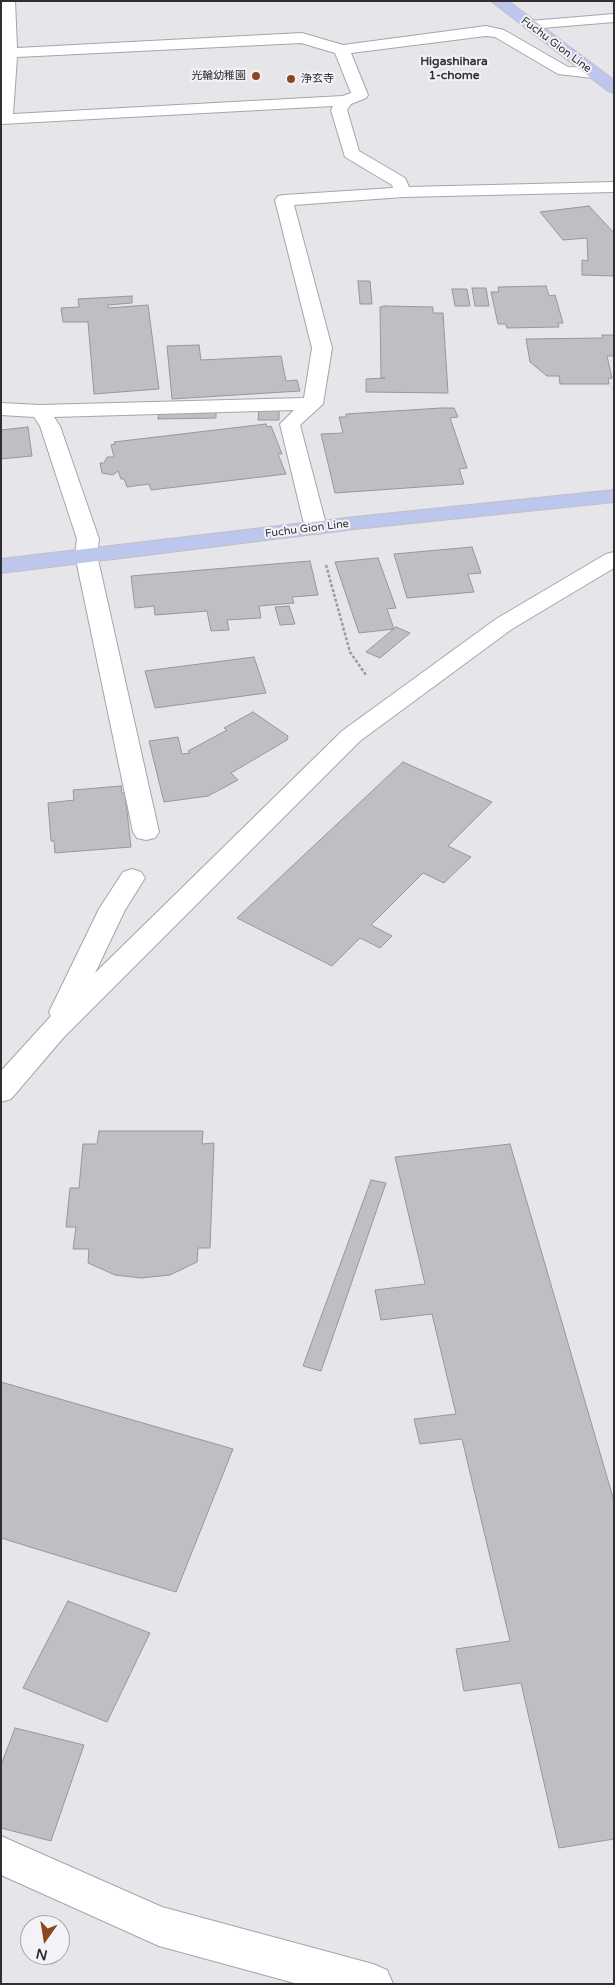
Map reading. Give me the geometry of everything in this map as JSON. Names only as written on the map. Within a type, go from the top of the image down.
[{"type":"main road","name":"Fuchu Gion Line","points":[[498,1],[614,88]]},
{"type":"main road","name":"Fuchu Gion Line","points":[[1,566],[316,528],[614,496]]},
{"type":"street","points":[[8,1],[10,53],[2,119],[345,101],[360,95],[342,50]]},
{"type":"street","points":[[530,25],[614,18]]},
{"type":"street","points":[[10,53],[302,38],[342,50],[486,31],[499,33],[564,71],[593,73]]},
{"type":"street","points":[[345,101],[339,110],[351,153],[399,182],[403,192]]},
{"type":"street","points":[[316,528],[290,424],[313,404],[322,348],[284,200],[403,192],[614,187]]},
{"type":"street","points":[[1,409],[40,411],[313,404]]},
{"type":"street","points":[[40,411],[50,426],[88,538],[86,555],[146,832]]},
{"type":"street","points":[[1,1091],[54,1030],[351,736],[504,624],[614,559]]},
{"type":"street","points":[[54,1030],[112,910],[132,878]]},
{"type":"street","points":[[1,1855],[159,1926],[373,1984]]},
{"type":"path","points":[[316,528],[350,652],[367,675],[396,703]]},
{"type":"building","points":[[589,206],[614,233],[614,276],[582,275],[582,260],[588,261],[587,238],[563,240],[540,212]]},
{"type":"building","points":[[358,281],[370,281],[372,304],[360,304]]},
{"type":"building","points":[[546,286],[549,296],[555,295],[563,323],[558,323],[559,327],[507,328],[506,324],[498,324],[491,292],[499,292],[498,287]]},
{"type":"building","points":[[472,288],[486,288],[489,306],[475,306]]},
{"type":"building","points":[[452,289],[467,289],[470,306],[455,306]]},
{"type":"building","points":[[132,296],[132,303],[108,305],[108,308],[148,305],[159,389],[94,394],[88,322],[63,322],[61,308],[79,307],[78,299]]},
{"type":"building","points":[[380,307],[433,307],[433,313],[443,313],[448,393],[366,392],[366,379],[385,378],[381,378]]},
{"type":"building","points":[[602,335],[614,335],[614,356],[607,356],[612,378],[608,379],[609,384],[560,384],[559,376],[547,376],[530,362],[526,339],[603,338]]},
{"type":"building","points":[[199,345],[201,360],[281,356],[286,381],[297,380],[300,391],[172,399],[167,346]]},
{"type":"building","points":[[454,408],[458,417],[450,418],[467,468],[459,469],[464,484],[335,493],[321,434],[343,433],[339,417],[346,417],[346,414]]},
{"type":"building","points":[[216,409],[216,418],[158,419],[159,411]]},
{"type":"building","points":[[259,410],[279,410],[279,420],[258,420]]},
{"type":"building","points":[[266,424],[267,427],[271,426],[282,454],[278,454],[286,474],[151,490],[149,484],[127,487],[118,471],[113,475],[102,473],[100,463],[104,463],[107,457],[114,457],[111,445],[115,444],[114,442]]},
{"type":"building","points":[[28,427],[32,456],[1,459],[1,430]]},
{"type":"building","points":[[472,547],[481,573],[468,574],[474,592],[407,598],[394,554]]},
{"type":"building","points":[[378,558],[396,608],[387,609],[394,629],[359,633],[335,562]]},
{"type":"building","points":[[310,561],[318,595],[292,597],[294,603],[259,606],[261,618],[227,620],[229,630],[211,631],[207,611],[155,615],[154,606],[135,608],[131,576]]},
{"type":"building","points":[[289,606],[295,624],[280,625],[275,607]]},
{"type":"building","points":[[396,627],[410,633],[380,658],[366,652]]},
{"type":"building","points":[[254,657],[266,693],[155,708],[145,671]]},
{"type":"building","points":[[253,712],[288,736],[287,740],[231,773],[238,780],[208,796],[164,802],[149,741],[178,737],[182,754],[190,753],[188,751],[227,730],[224,728]]},
{"type":"building","points":[[403,762],[492,802],[448,846],[471,857],[444,883],[423,873],[371,925],[392,936],[380,948],[360,938],[332,966],[237,918]]},
{"type":"building","points":[[121,786],[122,793],[125,793],[131,847],[55,853],[54,841],[51,841],[48,803],[74,800],[73,790]]},
{"type":"building","points":[[99,1131],[203,1131],[202,1144],[214,1143],[210,1248],[198,1248],[197,1262],[170,1275],[141,1278],[115,1275],[88,1263],[89,1249],[73,1249],[76,1227],[66,1227],[70,1188],[79,1188],[83,1144],[97,1144]]},
{"type":"building","points":[[510,1144],[614,1501],[614,1839],[559,1848],[521,1683],[464,1691],[456,1649],[510,1641],[462,1439],[420,1444],[414,1419],[456,1414],[432,1314],[381,1320],[375,1290],[425,1284],[395,1157]]},
{"type":"building","points":[[371,1180],[386,1183],[321,1371],[303,1366]]},
{"type":"building","points":[[1,1382],[233,1449],[176,1592],[1,1538]]},
{"type":"building","points":[[68,1601],[150,1633],[107,1722],[23,1688]]},
{"type":"building","points":[[15,1728],[84,1745],[51,1841],[1,1828],[1,1765]]},
{"type":"place","name":"光輪幼稚園","points":[[256,76]]},
{"type":"place","name":"浄玄寺","points":[[291,79]]},
{"type":"district","name":"Higashihara 1-chome","points":[[454,69]]}]
